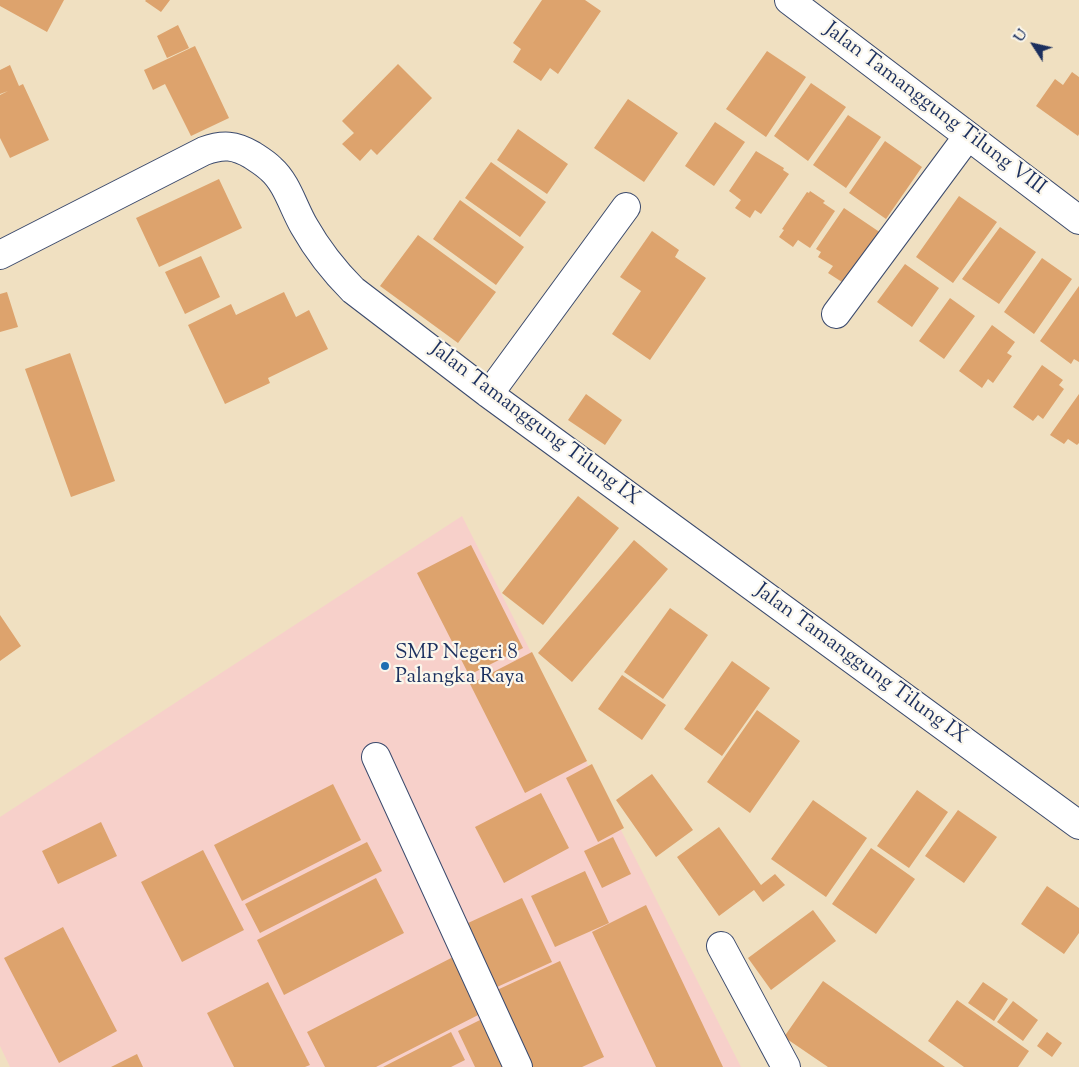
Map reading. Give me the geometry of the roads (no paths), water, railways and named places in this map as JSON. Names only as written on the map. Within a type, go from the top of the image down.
[{"type":"street","name":"Jalan Tamanggung Tilung VIII","points":[[789,0],[968,136],[1077,215]]},
{"type":"street","points":[[836,314],[968,136]]},
{"type":"street","name":"Jalan Tamanggung Tilung IX","points":[[0,255],[204,151],[214,147],[226,146],[243,150],[271,169],[283,185],[320,252],[353,290],[489,394],[1079,826]]},
{"type":"street","points":[[489,394],[626,207]]},
{"type":"street","points":[[376,757],[518,1067]]},
{"type":"street","points":[[721,946],[786,1067]]},
{"type":"place","name":"SMP Negeri 8 Palangka Raya","points":[[385,666]]}]
